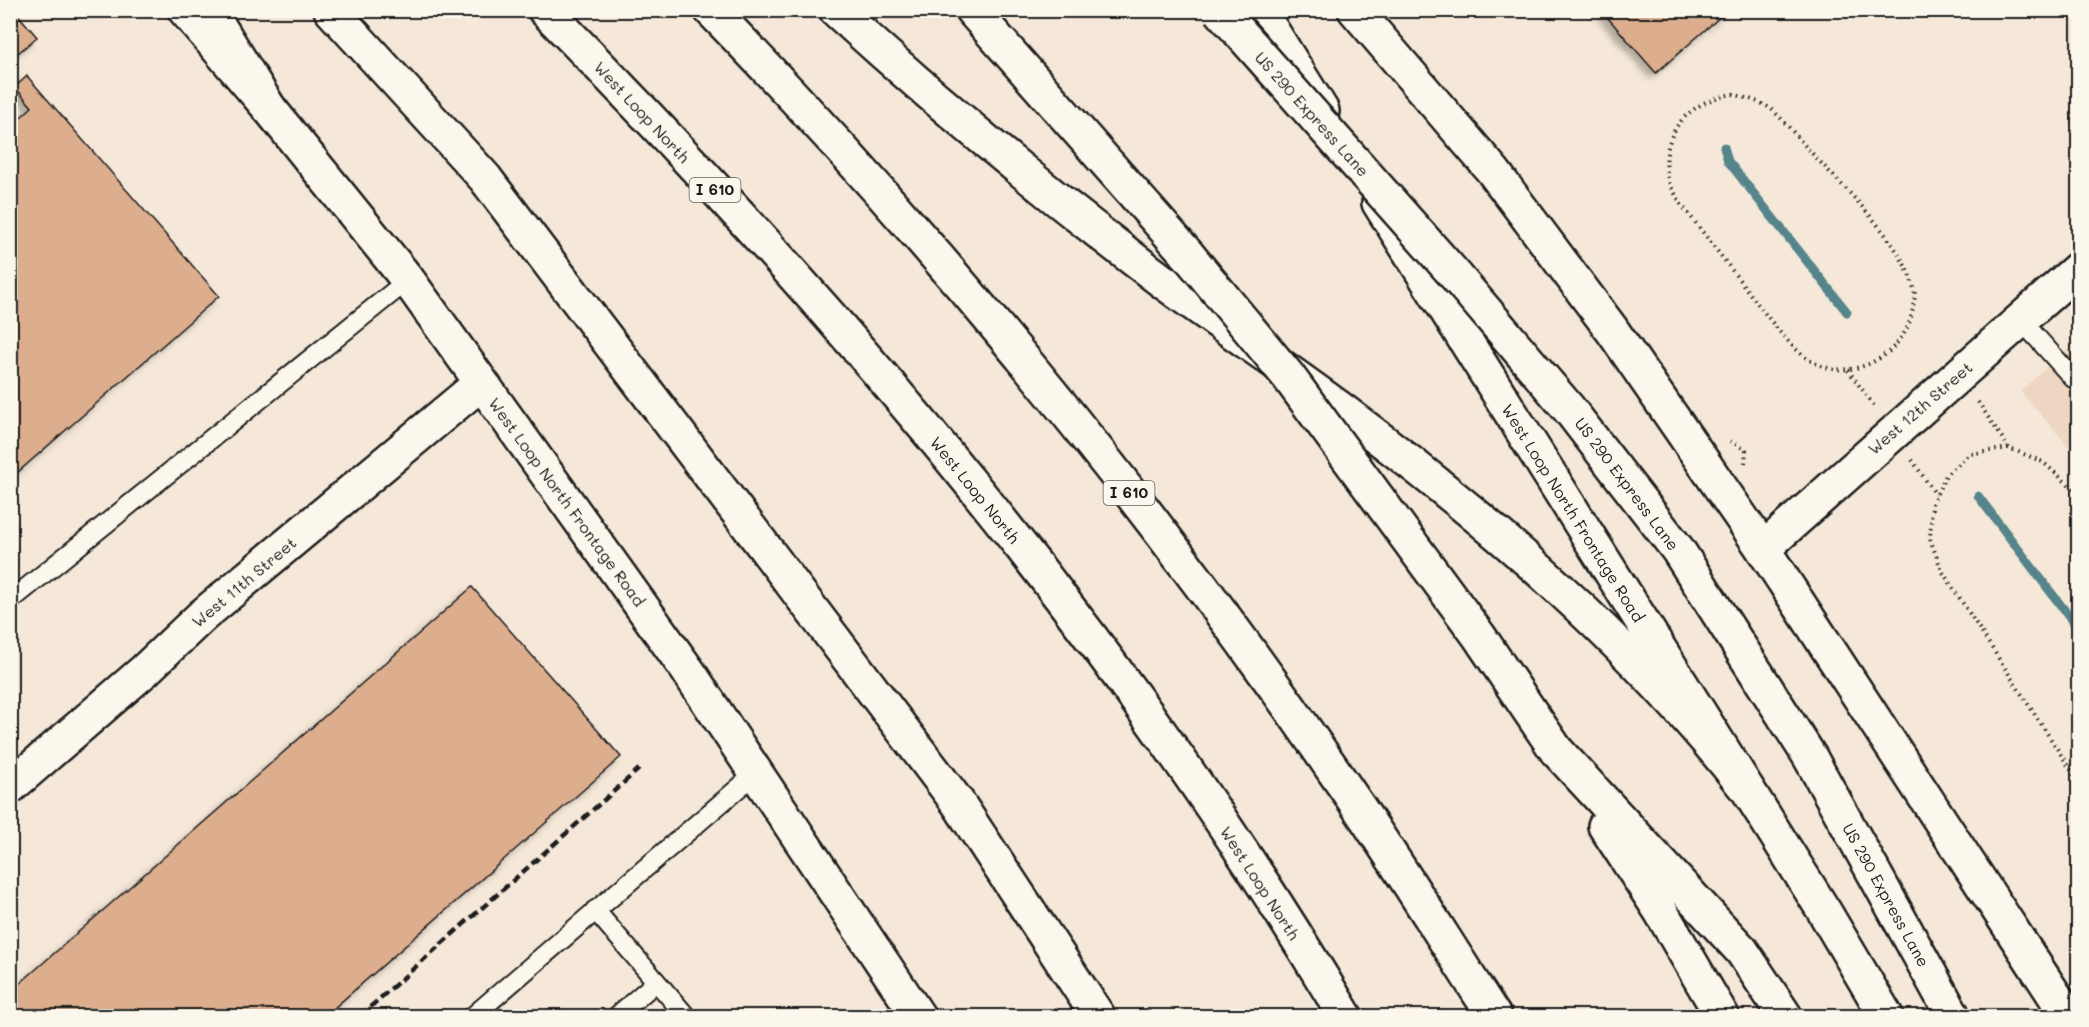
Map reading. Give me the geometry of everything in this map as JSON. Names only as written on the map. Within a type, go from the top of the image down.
[{"type":"main road","name":"West Loop North Frontage Road","points":[[185,10],[269,108],[408,280],[480,383],[618,571],[756,773],[911,1010]]},
{"type":"main road","points":[[209,10],[269,108]]},
{"type":"main road","points":[[331,10],[485,178],[958,803],[1098,1017]]},
{"type":"main road","name":"West Loop North","points":[[545,10],[789,268],[976,490],[1133,695],[1227,831],[1345,1017]]},
{"type":"main road","name":"I 610","points":[[711,10],[906,219],[1034,373],[1187,567],[1341,780],[1494,1017]]},
{"type":"main road","points":[[836,10],[995,147],[1161,280],[1345,413],[1499,537],[1578,606],[1665,691],[1706,737],[1744,786]]},
{"type":"main road","points":[[972,10],[1136,195],[1288,376],[1479,636],[1660,910],[1722,1017]]},
{"type":"main road","name":"US 290 Express Lane","points":[[1220,10],[1569,409],[1678,550],[1810,757],[1953,1017]]},
{"type":"main road","name":"West Loop North Frontage Road","points":[[1259,10],[1824,911],[1886,1017]]},
{"type":"main road","points":[[1355,10],[1493,171],[1612,330],[1763,549],[2068,1017]]},
{"type":"main road","name":"West 12th Street","points":[[1763,549],[2079,269]]},
{"type":"main road","name":"West 11th Street","points":[[10,787],[144,671],[202,616],[480,383]]},
{"type":"main road","points":[[1556,750],[1742,951],[1785,1017]]},
{"type":"main road","points":[[1050,942],[1084,1017]]},
{"type":"lane","points":[[11,600],[408,280]]},
{"type":"lane","points":[[2020,320],[2073,378],[2079,380]]},
{"type":"lane","points":[[472,1017],[756,773]]},
{"type":"lane","points":[[595,910],[686,1017]]},
{"type":"lane","points":[[617,1017],[656,982]]},
{"type":"path","points":[[1733,94],[1771,109],[1847,191],[1905,262],[1915,291],[1912,319],[1904,335],[1890,351],[1870,365],[1848,370],[1822,368],[1804,357],[1789,342],[1681,204],[1668,181],[1667,158],[1671,138],[1680,121],[1697,105],[1712,97],[1733,94]]},
{"type":"path","points":[[1848,370],[1879,414]]},
{"type":"path","points":[[1978,402],[2010,448]]},
{"type":"path","points":[[2079,493],[2043,462],[2010,448],[1970,454],[1946,475],[1936,495],[1932,504],[1930,539],[1942,571],[2079,781]]},
{"type":"path","points":[[1745,464],[1746,450]]},
{"type":"path","points":[[1910,457],[1936,495]]},
{"type":"shaded area","points":[[2078,340],[2078,457],[2020,391]]},
{"type":"building","points":[[10,10],[14,10],[37,37],[10,60]]},
{"type":"building","points":[[1601,10],[1728,10],[1656,73]]},
{"type":"building","points":[[27,76],[219,296],[10,479],[10,127],[32,107],[15,87]]},
{"type":"building","points":[[472,587],[621,757],[325,1016],[10,1016],[10,992]]},
{"type":"waterway","points":[[1724,147],[1728,161],[1847,312]]},
{"type":"waterway","points":[[1978,496],[2078,628]]},
{"type":"railway","points":[[360,1016],[639,769]]}]
